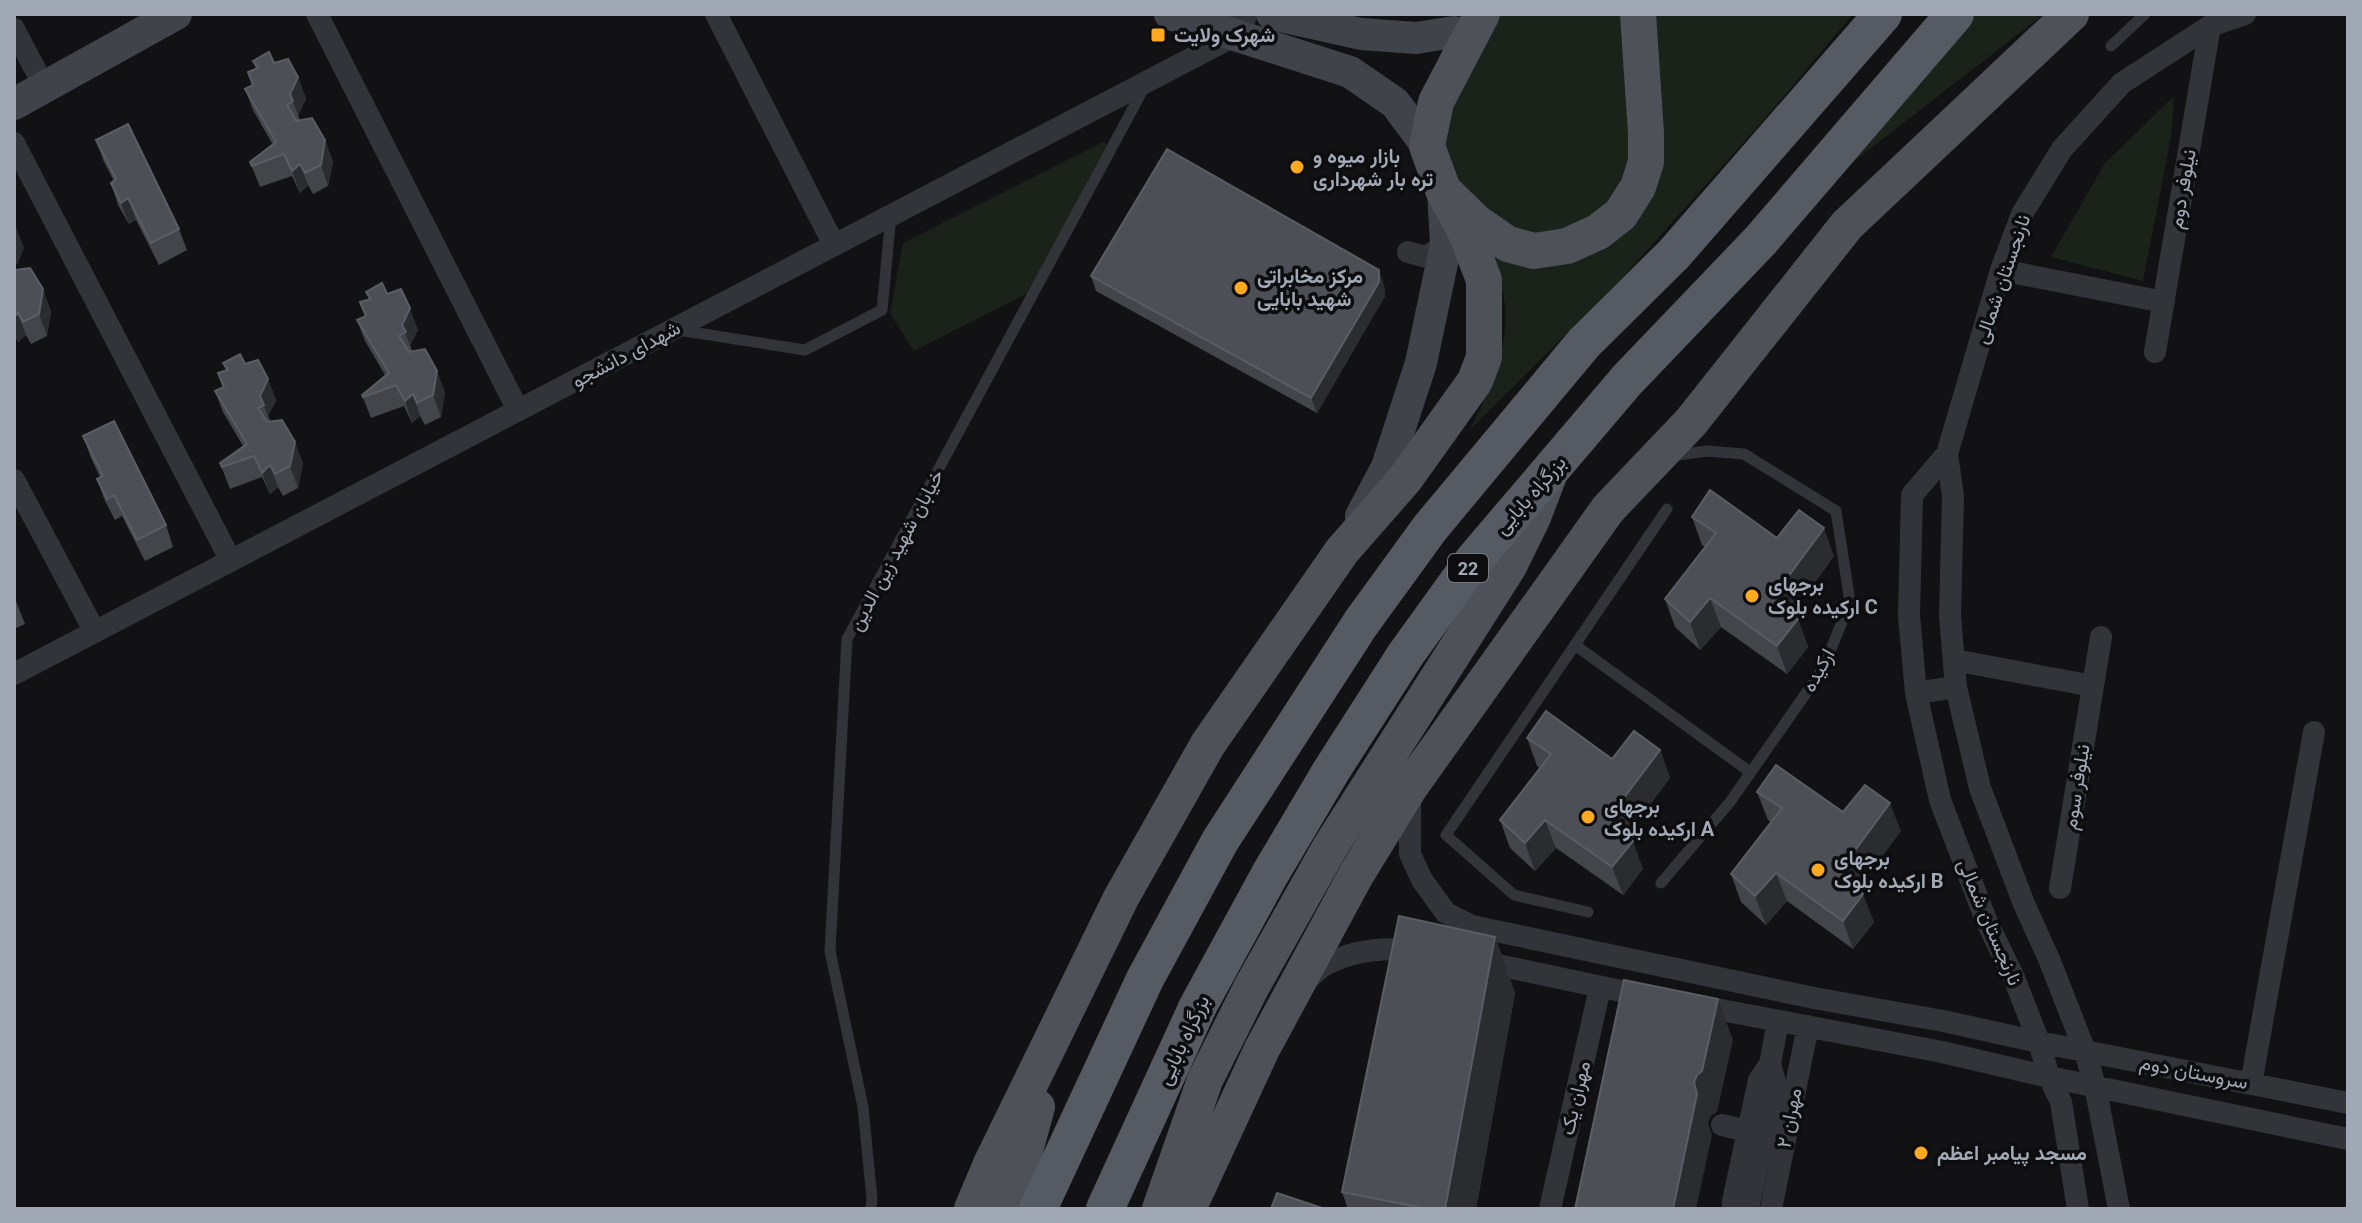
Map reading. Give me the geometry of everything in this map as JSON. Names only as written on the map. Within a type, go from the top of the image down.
[{"type":"highway","name":"22","points":[[1038,1209],[1145,979],[1220,841],[1361,623],[1430,528],[1584,343],[1674,254],[1883,14]]},
{"type":"highway","name":"بزرگراه بابایی","points":[[1105,1209],[1198,1006],[1270,874],[1406,654],[1473,561],[1627,380],[1761,240],[1955,14]]},
{"type":"main road","points":[[14,104],[176,14]]},
{"type":"main road","points":[[972,1209],[1121,898],[1208,744],[1342,551],[1405,479],[1475,381],[1484,357],[1484,280],[1466,233],[1443,190],[1427,146],[1395,103],[1240,24],[1170,14]]},
{"type":"main road","points":[[1272,14],[1416,38],[1470,24]]},
{"type":"main road","points":[[1443,190],[1490,234],[1508,244],[1534,251],[1567,246],[1598,232],[1621,214],[1638,187],[1646,162],[1638,14]]},
{"type":"main road","points":[[1188,1209],[1262,1049],[1356,875],[1410,787],[1608,509],[1691,422],[1847,225],[2071,14]]},
{"type":"main road","points":[[1427,146],[1436,102],[1470,24]]},
{"type":"main road","points":[[1343,77],[1360,66],[1371,31]]},
{"type":"main road","points":[[1342,551],[1387,467],[1421,363],[1446,244],[1443,190]]},
{"type":"main road","points":[[1160,1209],[1205,1080],[1252,986],[1329,849],[1509,566],[1551,471]]},
{"type":"main road","points":[[1009,1209],[1059,1024]]},
{"type":"street","points":[[317,14],[518,410]]},
{"type":"street","points":[[716,14],[834,245]]},
{"type":"street","name":"نارنجستان شمالی","points":[[2078,1209],[2061,1102],[2014,978],[1986,920],[1940,800],[1916,693],[1909,616],[1912,495],[1947,454],[2001,270],[2022,214],[2062,149],[2122,83],[2210,26],[2245,14]]},
{"type":"street","name":"شهدای دانشجو","points":[[14,674],[1147,81],[1240,24]]},
{"type":"street","name":"نیلوفر دوم","points":[[2155,352],[2210,26]]},
{"type":"street","points":[[14,29],[45,88]]},
{"type":"street","points":[[14,143],[231,561]]},
{"type":"street","points":[[1408,252],[1426,257],[1446,244]]},
{"type":"street","points":[[2001,270],[2164,302]]},
{"type":"street","name":"نارنجستان شمالی","points":[[1947,454],[1953,496],[1950,615],[1956,687],[1980,788],[2085,1051],[2095,1086],[2119,1209]]},
{"type":"street","points":[[14,480],[95,632]]},
{"type":"street","name":"نیلوفر سوم","points":[[2060,888],[2101,637]]},
{"type":"street","points":[[1954,660],[2093,686]]},
{"type":"street","points":[[1916,693],[1956,687]]},
{"type":"street","points":[[2251,1084],[2314,732]]},
{"type":"street","points":[[1410,787],[1410,854],[1422,880],[1446,913],[1472,926],[1448,955]]},
{"type":"street","name":"سروستان دوم","points":[[1472,926],[1814,998],[2348,1103]]},
{"type":"street","name":"سروستان دوم","points":[[1293,992],[1324,965],[1360,952],[1401,948],[1942,1052],[2348,1139]]},
{"type":"street","points":[[1695,1005],[1701,974]]},
{"type":"street","name":"مهران یک","points":[[1550,1209],[1600,988]]},
{"type":"street","points":[[1733,1209],[1759,1080],[1770,1064],[1778,1021]]},
{"type":"street","name":"مهران ۲","points":[[1771,1209],[1808,1026]]},
{"type":"street","points":[[1722,1125],[1744,1144],[1748,1209]]},
{"type":"lane","points":[[2111,46],[2145,14]]},
{"type":"lane","name":"خیابان شهید زین الدین","points":[[871,1209],[863,1107],[830,951],[847,639],[1147,81]]},
{"type":"lane","points":[[674,329],[805,350],[882,310],[891,215]]},
{"type":"lane","name":"ارکیده","points":[[1659,458],[1707,451],[1744,454],[1836,511],[1850,602],[1823,669],[1730,802],[1661,883]]},
{"type":"lane","points":[[1588,912],[1514,895],[1446,835],[1667,509]]},
{"type":"lane","points":[[1575,645],[1750,772]]},
{"type":"shaded area","points":[[1495,14],[1628,14],[1636,142],[1623,192],[1575,234],[1510,234],[1448,171],[1439,126]]},
{"type":"shaded area","points":[[1651,14],[1853,14],[1763,121],[1622,278],[1470,430],[1498,364],[1505,329],[1501,286],[1483,240],[1624,227]]},
{"type":"shaded area","points":[[1976,14],[2044,14],[1830,180],[1932,68]]},
{"type":"shaded area","points":[[2174,96],[2171,137],[2143,281],[2051,257],[2105,163]]},
{"type":"shaded area","points":[[1103,142],[1107,144],[1030,292],[914,351],[890,313],[903,243]]},
{"type":"building","points":[[269,52],[274,63],[288,59],[298,77],[290,94],[293,101],[287,105],[296,121],[312,118],[325,140],[321,165],[305,173],[300,164],[292,171],[284,154],[252,166],[250,162],[276,142],[245,89],[253,85],[248,72],[258,68],[253,61]]},
{"type":"building","points":[[128,124],[179,229],[151,243],[128,198],[121,203],[111,183],[116,179],[96,140]]},
{"type":"building","name":"مرکز مخابراتی شهید بابایی","points":[[1167,149],[1379,270],[1379,282],[1311,398],[1091,276]]},
{"type":"building","points":[[30,268],[43,289],[39,314],[23,322],[18,313],[14,317],[14,269]]},
{"type":"building","points":[[382,283],[387,294],[401,289],[410,308],[402,325],[406,332],[399,336],[409,352],[425,349],[437,371],[433,395],[417,403],[413,394],[405,401],[396,385],[362,395],[389,373],[357,320],[366,316],[360,302],[371,299],[366,292]]},
{"type":"building","points":[[240,354],[245,364],[258,360],[268,379],[260,396],[264,405],[258,408],[267,422],[282,420],[295,442],[290,466],[275,474],[270,465],[262,473],[254,456],[222,467],[220,463],[247,444],[215,391],[224,387],[218,373],[228,370],[223,363]]},
{"type":"building","points":[[114,421],[166,525],[137,540],[114,495],[107,499],[97,479],[103,476],[83,436]]},
{"type":"building","points":[[1710,490],[1777,538],[1799,510],[1824,528],[1773,597],[1798,619],[1777,646],[1710,598],[1690,622],[1665,599],[1716,533],[1692,517]]},
{"type":"building","points":[[1546,711],[1612,759],[1634,731],[1660,750],[1608,819],[1633,841],[1612,867],[1545,820],[1525,843],[1500,820],[1551,754],[1527,738]]},
{"type":"building","points":[[1776,765],[1843,812],[1865,785],[1890,803],[1839,872],[1863,894],[1843,921],[1776,873],[1755,896],[1731,874],[1782,808],[1757,792]]},
{"type":"building","points":[[1399,916],[1495,937],[1445,1209],[1428,1209],[1342,1192]]},
{"type":"building","points":[[1624,980],[1718,999],[1702,1071],[1694,1082],[1697,1094],[1673,1209],[1575,1209]]},
{"type":"building","points":[[1277,1193],[1325,1209],[1271,1209]]},
{"type":"place","name":"شهرک ولایت","points":[[1158,35]]},
{"type":"place","name":"بازار میوه و تره بار شهرداری","points":[[1297,167]]},
{"type":"place","name":"مرکز مخابراتی شهید بابایی","points":[[1241,288]]},
{"type":"place","name":"برجهای ارکیده بلوک C","points":[[1752,596]]},
{"type":"place","name":"برجهای ارکیده بلوک A","points":[[1588,817]]},
{"type":"place","name":"برجهای ارکیده بلوک B","points":[[1818,870]]},
{"type":"place","name":"مسجد پیامبر اعظم","points":[[1921,1153]]}]
